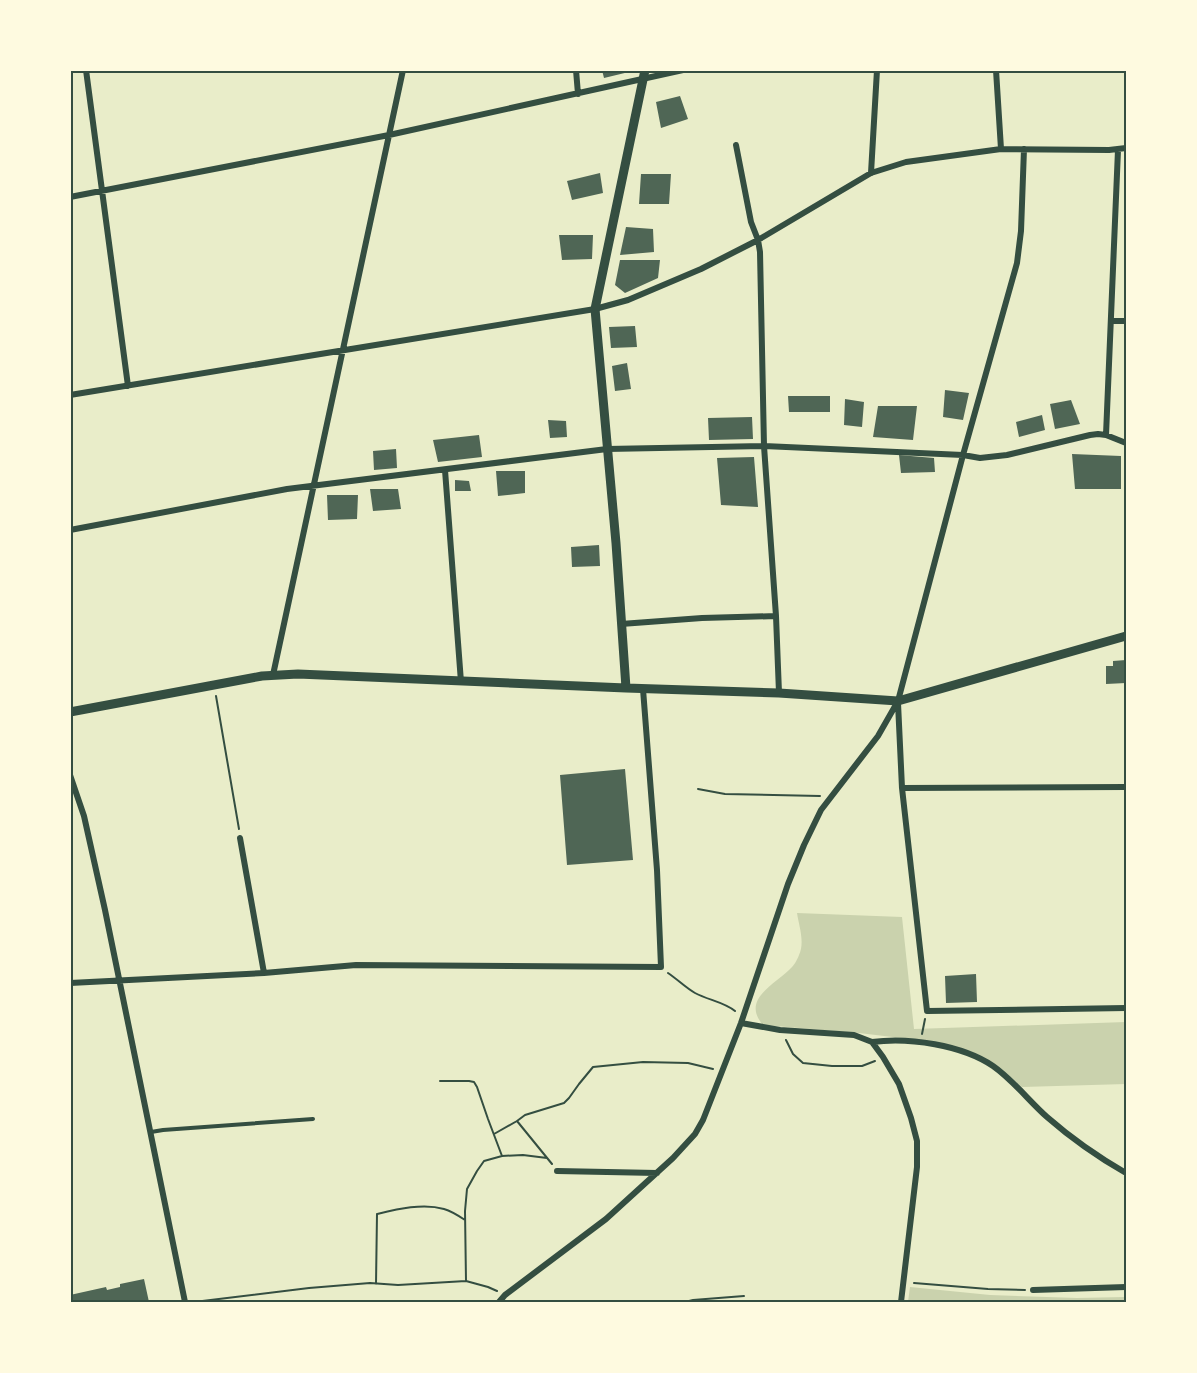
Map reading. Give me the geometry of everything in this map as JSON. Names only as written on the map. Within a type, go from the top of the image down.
[{"type":"street","points":[[86,70],[128,386]]},
{"type":"street","points":[[273,675],[402,70]]},
{"type":"street","points":[[576,70],[578,94]]},
{"type":"street","points":[[70,197],[389,135],[578,94],[644,75],[683,70]]},
{"type":"street","points":[[871,174],[877,70]]},
{"type":"street","points":[[996,70],[1001,149]]},
{"type":"street","points":[[626,688],[595,309],[644,75]]},
{"type":"street","points":[[736,145],[751,222],[760,252],[764,446],[779,693]]},
{"type":"street","points":[[70,395],[595,309],[628,300],[701,269],[758,240],[871,174],[906,162],[1001,149],[1118,150],[1126,148]]},
{"type":"street","points":[[499,1302],[505,1295],[606,1219],[673,1158],[695,1134],[723,1072],[788,884],[804,845],[821,810],[878,736],[898,701],[963,454],[1017,263],[1021,231],[1024,149]]},
{"type":"street","points":[[1106,435],[1118,150]]},
{"type":"street","points":[[1117,199],[1126,200]]},
{"type":"street","points":[[1111,321],[1126,321]]},
{"type":"street","points":[[70,531],[287,489],[607,449],[764,446],[963,454],[980,458],[1007,455],[1090,435],[1106,435],[1126,442]]},
{"type":"street","points":[[445,470],[461,682]]},
{"type":"street","points":[[621,624],[702,618],[776,616]]},
{"type":"street","points":[[70,712],[273,675],[298,674],[779,693],[898,701],[1126,636]]},
{"type":"street","points":[[70,983],[264,973],[356,965],[661,967],[657,870],[643,689]]},
{"type":"street","points":[[898,701],[902,788],[927,1011],[1126,1008]]},
{"type":"street","points":[[70,775],[84,816],[185,1302]]},
{"type":"street","points":[[902,788],[1126,787]]},
{"type":"street","points":[[240,838],[264,973]]},
{"type":"street","points":[[741,1023],[780,1030],[854,1035],[872,1042],[889,1040],[921,1043],[972,1055],[993,1066],[1047,1117],[1090,1151],[1126,1173]]},
{"type":"street","points":[[872,1042],[899,1084],[917,1141],[917,1167],[901,1302]]},
{"type":"street","points":[[557,1171],[657,1173]]},
{"type":"street","points":[[1033,1290],[1126,1287]]},
{"type":"lane","points":[[151,1132],[313,1119]]},
{"type":"path","points":[[214,685],[240,838]]},
{"type":"path","points":[[698,789],[725,794],[832,796]]},
{"type":"path","points":[[661,967],[694,992],[734,1010],[741,1023]]},
{"type":"path","points":[[921,1043],[927,1011]]},
{"type":"path","points":[[780,1030],[793,1054],[803,1063],[862,1066],[883,1057]]},
{"type":"path","points":[[494,1134],[525,1115],[564,1104],[593,1067],[643,1062],[688,1063],[723,1072]]},
{"type":"path","points":[[440,1081],[474,1083],[502,1156]]},
{"type":"path","points":[[518,1120],[557,1171]]},
{"type":"path","points":[[466,1281],[467,1189],[477,1171],[484,1161],[502,1156],[523,1155],[547,1158]]},
{"type":"path","points":[[376,1284],[377,1214],[402,1209],[444,1209],[465,1220]]},
{"type":"path","points":[[191,1302],[309,1288],[466,1281],[505,1295]]},
{"type":"path","points":[[903,1282],[1033,1290]]},
{"type":"path","points":[[685,1302],[744,1296]]},
{"type":"green space","points":[[797,913],[902,917],[914,1029],[1126,1022],[1126,1084],[1022,1087],[995,1064],[972,1052],[926,1041],[763,1025],[757,1015],[758,999],[793,966],[801,950]]},
{"type":"green space","points":[[910,1287],[990,1295],[1126,1297],[1126,1302],[908,1302]]},
{"type":"building","points":[[602,70],[633,70],[633,71],[604,78]]},
{"type":"building","points":[[680,96],[688,119],[661,128],[656,102]]},
{"type":"building","points":[[600,173],[603,193],[572,200],[567,181]]},
{"type":"building","points":[[641,174],[671,174],[669,204],[639,204]]},
{"type":"building","points":[[626,227],[653,229],[654,252],[620,255]]},
{"type":"building","points":[[559,235],[593,235],[592,259],[562,260]]},
{"type":"building","points":[[620,260],[660,260],[658,278],[625,293],[615,285]]},
{"type":"building","points":[[635,326],[637,347],[611,348],[609,327]]},
{"type":"building","points":[[627,363],[631,389],[615,391],[612,366]]},
{"type":"building","points":[[945,390],[969,393],[963,420],[943,417]]},
{"type":"building","points":[[788,396],[830,396],[830,412],[789,412]]},
{"type":"building","points":[[845,399],[864,402],[862,427],[844,425]]},
{"type":"building","points":[[1071,400],[1080,424],[1055,429],[1050,404]]},
{"type":"building","points":[[878,406],[917,406],[913,440],[873,437]]},
{"type":"building","points":[[1042,415],[1045,430],[1019,437],[1016,422]]},
{"type":"building","points":[[752,417],[753,439],[709,440],[708,418]]},
{"type":"building","points":[[548,420],[566,421],[567,437],[550,438]]},
{"type":"building","points":[[479,435],[482,457],[438,462],[433,440]]},
{"type":"building","points":[[396,449],[397,468],[374,470],[373,451]]},
{"type":"building","points":[[1072,454],[1121,456],[1121,489],[1075,489]]},
{"type":"building","points":[[899,455],[934,458],[935,472],[901,473]]},
{"type":"building","points":[[754,457],[758,507],[721,505],[717,458]]},
{"type":"building","points":[[496,471],[525,471],[525,493],[498,496]]},
{"type":"building","points":[[455,480],[469,481],[471,491],[455,491]]},
{"type":"building","points":[[370,489],[398,489],[401,509],[373,511]]},
{"type":"building","points":[[327,495],[358,495],[357,519],[328,520]]},
{"type":"building","points":[[599,545],[600,566],[572,567],[571,547]]},
{"type":"building","points":[[1126,660],[1126,683],[1106,684],[1106,666],[1113,666],[1113,661]]},
{"type":"building","points":[[625,769],[633,860],[567,865],[560,775]]},
{"type":"building","points":[[976,974],[977,1002],[946,1003],[945,976]]},
{"type":"building","points":[[144,1279],[149,1302],[70,1302],[70,1295],[106,1287],[107,1290],[120,1287],[120,1284]]}]
